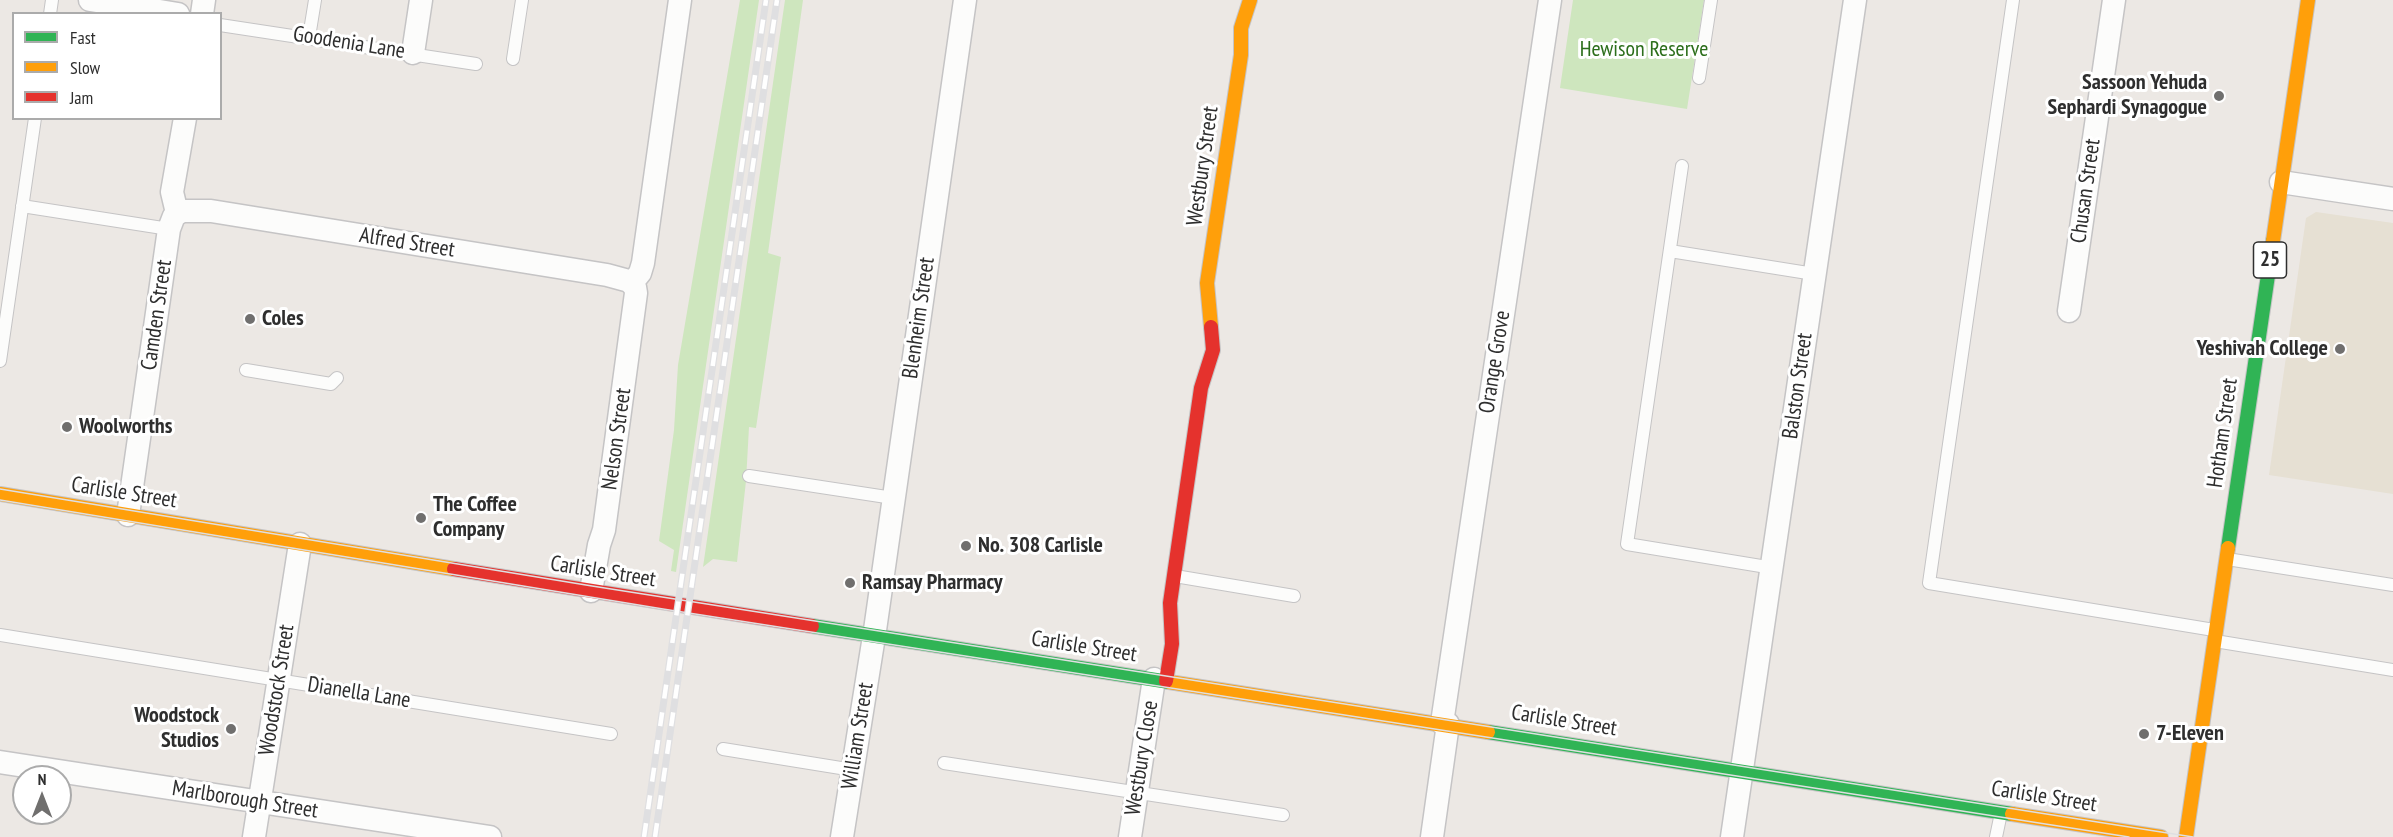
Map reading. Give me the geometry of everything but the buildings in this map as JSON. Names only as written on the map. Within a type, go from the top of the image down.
[{"type":"main road","name":"Westbury Street","points":[[1196,317],[1207,283],[1241,55],[1241,28],[1250,0]]},
{"type":"main road","name":"Westbury Street","points":[[1241,55],[1255,26],[1260,0]]},
{"type":"main road","name":"Hotham Street","points":[[2186,837],[2308,0]]},
{"type":"main road","name":"Westbury Street","points":[[1158,644],[1170,603],[1201,388],[1213,350],[1207,283]]},
{"type":"main road","name":"Westbury Street","points":[[1196,356],[1201,388]]},
{"type":"main road","name":"Carlisle Street","points":[[0,494],[591,591],[874,635],[1155,675],[1445,724],[2161,837]]},
{"type":"main road","name":"Westbury Street","points":[[1155,675],[1172,644],[1170,603]]},
{"type":"street","points":[[90,0],[165,12]]},
{"type":"street","points":[[413,53],[421,0]]},
{"type":"street","name":"Nelson Street","points":[[591,591],[598,544],[604,530],[636,297],[633,285],[643,263],[680,0]]},
{"type":"street","name":"Blenheim Street","points":[[874,635],[964,0]]},
{"type":"street","name":"Orange Grove","points":[[1432,837],[1445,724],[1550,0]]},
{"type":"street","name":"Balston Street","points":[[1732,837],[1855,0]]},
{"type":"street","name":"Chusan Street","points":[[2070,311],[2114,0]]},
{"type":"street","name":"Camden Street","points":[[128,515],[173,221],[172,192],[185,120]]},
{"type":"street","points":[[2281,182],[2393,199]]},
{"type":"street","name":"Alfred Street","points":[[173,221],[190,209],[211,211],[607,275],[627,279],[633,285]]},
{"type":"street","name":"Woodstock Street","points":[[254,837],[300,544]]},
{"type":"street","name":"William Street","points":[[842,837],[874,635]]},
{"type":"street","name":"Westbury Close","points":[[1130,837],[1155,675]]},
{"type":"street","name":"Marlborough Street","points":[[0,762],[490,837]]},
{"type":"lane","points":[[309,37],[315,0]]},
{"type":"lane","points":[[513,59],[522,0]]},
{"type":"lane","points":[[1698,78],[1711,0]]},
{"type":"lane","points":[[2013,0],[1929,584],[2393,669]]},
{"type":"lane","name":"Goodenia Lane","points":[[222,25],[476,63]]},
{"type":"lane","points":[[0,361],[35,120]]},
{"type":"lane","points":[[1682,166],[1628,544],[1773,568]]},
{"type":"lane","points":[[22,206],[173,221]]},
{"type":"lane","points":[[1670,251],[1814,274]]},
{"type":"lane","points":[[246,370],[331,384],[337,378]]},
{"type":"lane","points":[[749,476],[892,498]]},
{"type":"lane","points":[[2226,559],[2393,585]]},
{"type":"lane","points":[[1174,576],[1294,596]]},
{"type":"lane","name":"Dianella Lane","points":[[0,635],[611,734]]},
{"type":"lane","points":[[723,749],[853,770]]},
{"type":"lane","points":[[944,763],[1283,815]]},
{"type":"lane","points":[[1996,837],[2001,812]]},
{"type":"shaded area","name":"Yeshivah College","points":[[2316,212],[2393,223],[2393,494],[2269,475],[2306,218]]},
{"type":"green space","points":[[740,0],[759,0],[676,572],[671,571],[674,550],[659,541],[674,430],[678,365]]},
{"type":"green space","points":[[785,0],[803,0],[768,253],[781,257],[756,428],[749,427],[737,562],[713,559],[703,567]]},
{"type":"green space","name":"Hewison Reserve","points":[[1573,0],[1704,0],[1687,109],[1560,88]]},
{"type":"tram line","points":[[0,489],[592,586],[2193,837]]},
{"type":"tram line","points":[[0,500],[663,609],[2129,837]]},
{"type":"railway","points":[[644,837],[766,0]]},
{"type":"railway","points":[[655,837],[777,0]]},
{"type":"traffic: fast","points":[[2228,548],[2273,241]]},
{"type":"traffic: fast","points":[[812,626],[1169,682]]},
{"type":"traffic: fast","points":[[1488,732],[2012,814]]},
{"type":"traffic: slow","points":[[1211,327],[1207,283],[1241,55],[1241,28],[1250,0]]},
{"type":"traffic: slow","points":[[2273,241],[2308,0]]},
{"type":"traffic: slow","points":[[0,494],[454,569]]},
{"type":"traffic: slow","points":[[2186,837],[2228,548]]},
{"type":"traffic: slow","points":[[1169,682],[1488,732]]},
{"type":"traffic: slow","points":[[2012,814],[2161,837]]},
{"type":"traffic: jam","points":[[1166,681],[1172,644],[1170,603],[1201,388],[1213,350],[1211,327]]},
{"type":"traffic: jam","points":[[454,569],[812,626]]},
{"type":"place","name":"Sassoon Yehuda Sephardi Synagogue","points":[[2219,96]]},
{"type":"place","name":"Coles","points":[[250,319]]},
{"type":"place","name":"Yeshivah College","points":[[2340,349]]},
{"type":"place","name":"Woolworths","points":[[67,427]]},
{"type":"place","name":"The Coffee Company","points":[[421,518]]},
{"type":"place","name":"No. 308 Carlisle","points":[[966,546]]},
{"type":"place","name":"Ramsay Pharmacy","points":[[850,583]]},
{"type":"place","name":"Woodstock Studios","points":[[231,729]]},
{"type":"place","name":"7-Eleven","points":[[2144,734]]}]
